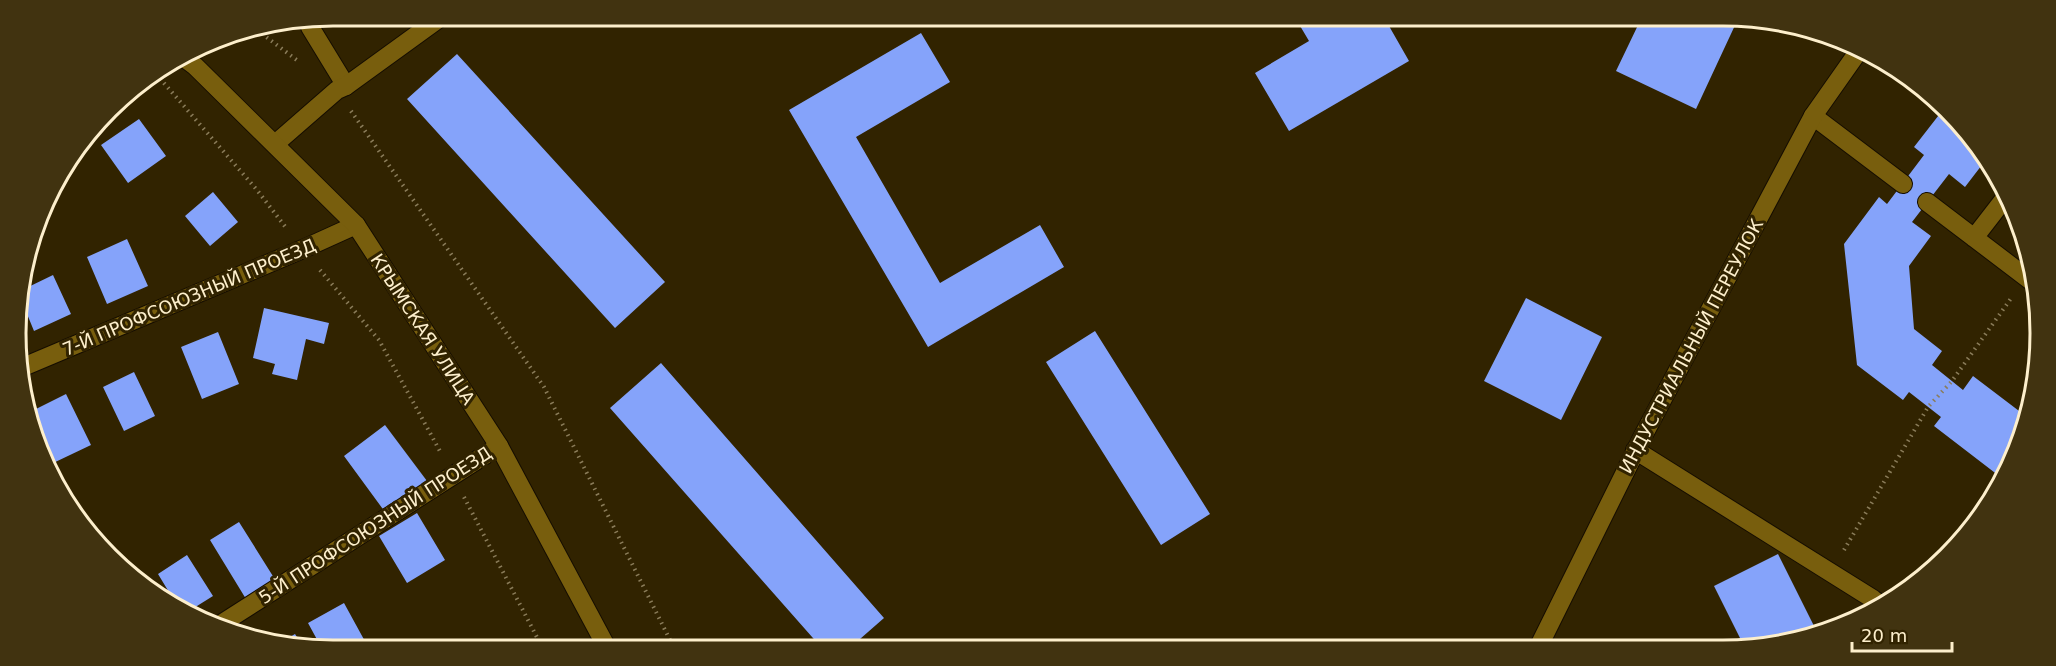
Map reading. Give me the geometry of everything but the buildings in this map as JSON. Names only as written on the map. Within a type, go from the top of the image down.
[{"type":"street","points":[[275,144],[341,88],[428,26]]},
{"type":"street","points":[[310,27],[341,88]]},
{"type":"street","name":"ИНДУСТРИАЛЬНЫЙ ПЕРЕУЛОК","points":[[1542,640],[1635,450],[1813,116],[1856,55]]},
{"type":"street","name":"КРЫМСКАЯ УЛИЦА","points":[[189,61],[356,225],[499,446],[603,640]]},
{"type":"street","points":[[1813,116],[1903,184]]},
{"type":"street","points":[[1927,202],[2025,276]]},
{"type":"street","points":[[1974,238],[2001,203]]},
{"type":"street","name":"7-Й ПРОФСОЮЗНЫЙ ПРОЕЗД","points":[[27,365],[356,225]]},
{"type":"street","name":"5-Й ПРОФСОЮЗНЫЙ ПРОЕЗД","points":[[226,621],[499,446]]},
{"type":"street","points":[[1635,450],[1874,601]]},
{"type":"path","points":[[263,34],[301,64]]},
{"type":"path","points":[[160,79],[257,190],[379,340],[538,640]]},
{"type":"path","points":[[341,88],[544,387],[671,640]]},
{"type":"path","points":[[1831,572],[1929,407],[2027,285]]}]
